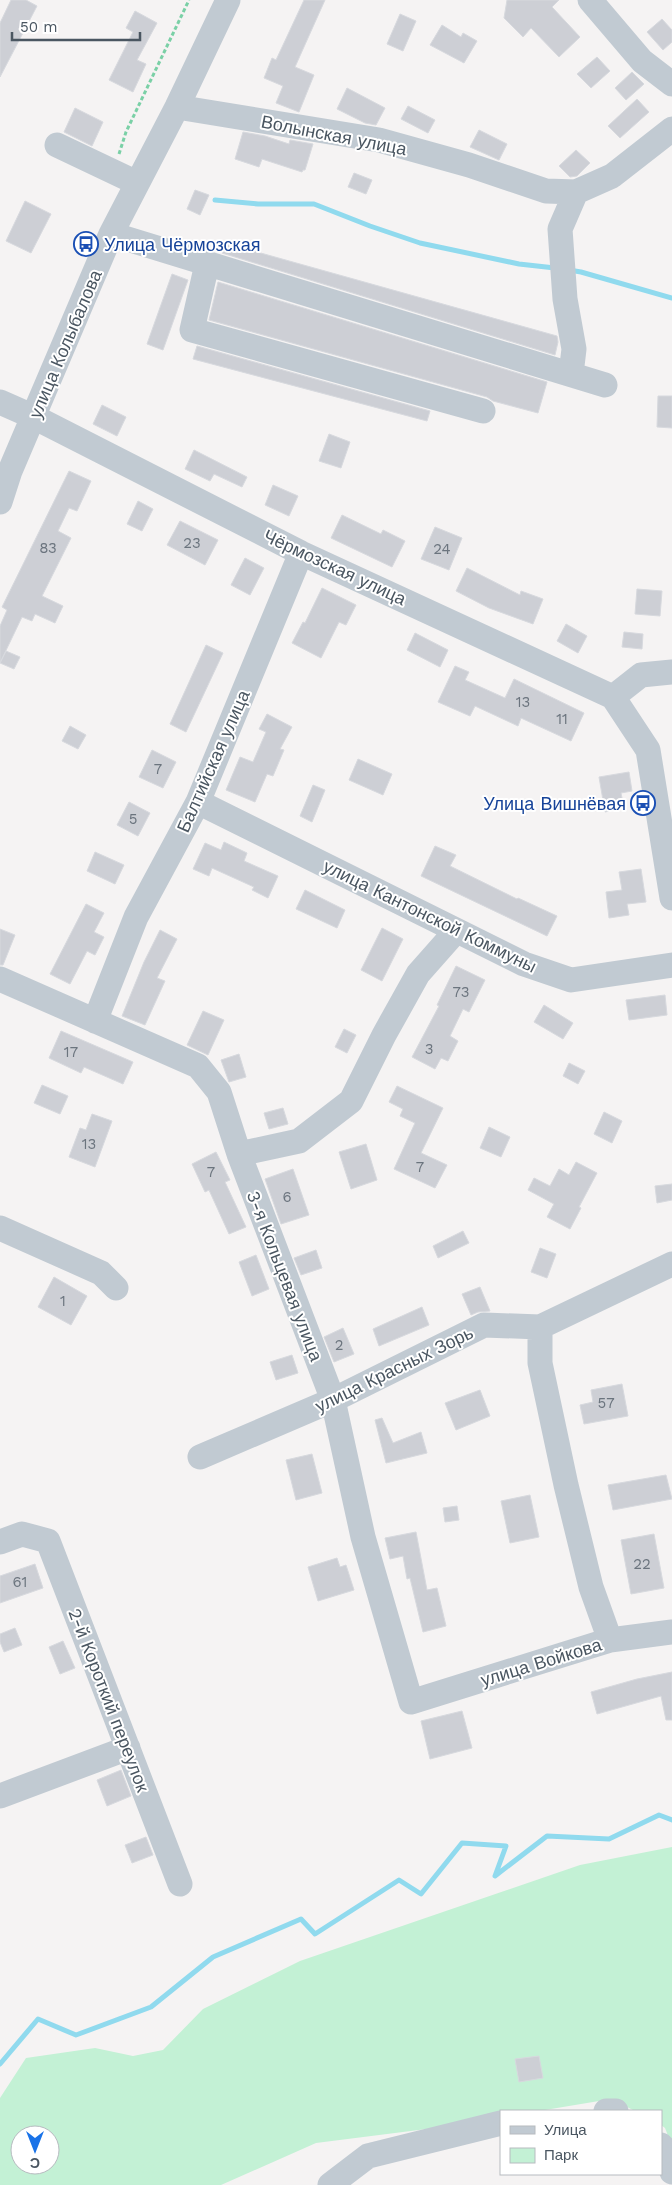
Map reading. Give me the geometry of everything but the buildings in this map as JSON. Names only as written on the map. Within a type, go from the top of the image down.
[{"type":"street","name":"улица Колыбалова","points":[[0,502],[10,471],[111,234],[177,107],[228,0]]},
{"type":"street","points":[[590,0],[642,61],[672,84]]},
{"type":"street","name":"Волынская улица","points":[[177,107],[379,140],[469,165],[546,191],[576,192]]},
{"type":"street","points":[[571,374],[574,349],[565,299],[560,229],[576,192],[612,176],[672,129]]},
{"type":"street","points":[[58,144],[137,183]]},
{"type":"street","points":[[111,234],[606,385]]},
{"type":"street","points":[[207,264],[192,330],[483,410]]},
{"type":"street","name":"Чёрмозская улица","points":[[0,402],[34,417],[301,553],[613,697]]},
{"type":"street","name":"Балтийская улица","points":[[95,1021],[136,917],[198,802],[301,553]]},
{"type":"street","points":[[672,672],[641,675],[613,697],[648,750],[672,898]]},
{"type":"street","name":"улица Кантонской Коммуны","points":[[198,802],[524,964],[571,980],[672,964]]},
{"type":"street","points":[[239,1154],[299,1141],[351,1101],[384,1034],[418,974],[456,931]]},
{"type":"street","name":"3-я Кольцевая улица","points":[[0,979],[198,1066],[219,1092],[239,1154],[333,1400],[363,1537],[411,1702]]},
{"type":"street","points":[[0,1228],[101,1273],[116,1288]]},
{"type":"street","name":"улица Красных Зорь","points":[[200,1457],[333,1400],[484,1325],[540,1327],[672,1264]]},
{"type":"street","points":[[540,1327],[540,1363],[566,1485],[590,1587],[610,1640]]},
{"type":"street","name":"2-й Короткий переулок","points":[[11,1538],[48,1541],[180,1884]]},
{"type":"street","name":"улица Войкова","points":[[411,1702],[610,1640],[672,1632]]},
{"type":"street","points":[[0,1796],[128,1748]]},
{"type":"street","points":[[330,2185],[368,2156],[500,2123]]},
{"type":"street","points":[[662,2146],[672,2172]]},
{"type":"path","points":[[114,172],[126,132],[189,0]]},
{"type":"green space","points":[[672,1847],[672,2146],[665,2128],[662,2126],[662,2110],[633,2110],[611,2099],[545,2110],[500,2110],[466,2124],[316,2143],[221,2185],[0,2185],[0,2098],[26,2058],[95,2048],[133,2056],[163,2050],[203,2009],[300,1961],[580,1865]]},
{"type":"waterway","points":[[215,200],[258,204],[314,204],[420,243],[519,264],[555,268]]},
{"type":"waterway","points":[[569,270],[672,298]]},
{"type":"waterway","points":[[0,2064],[38,2019],[76,2035],[151,2007],[213,1957],[301,1919],[315,1934],[399,1880],[421,1894],[462,1843],[506,1846],[495,1876],[547,1836],[609,1839],[659,1815],[672,1820]]},
{"type":"place","name":"Улица Чёрмозская","points":[[86,244]]},
{"type":"place","name":"Улица Вишнёвая","points":[[643,803]]}]
